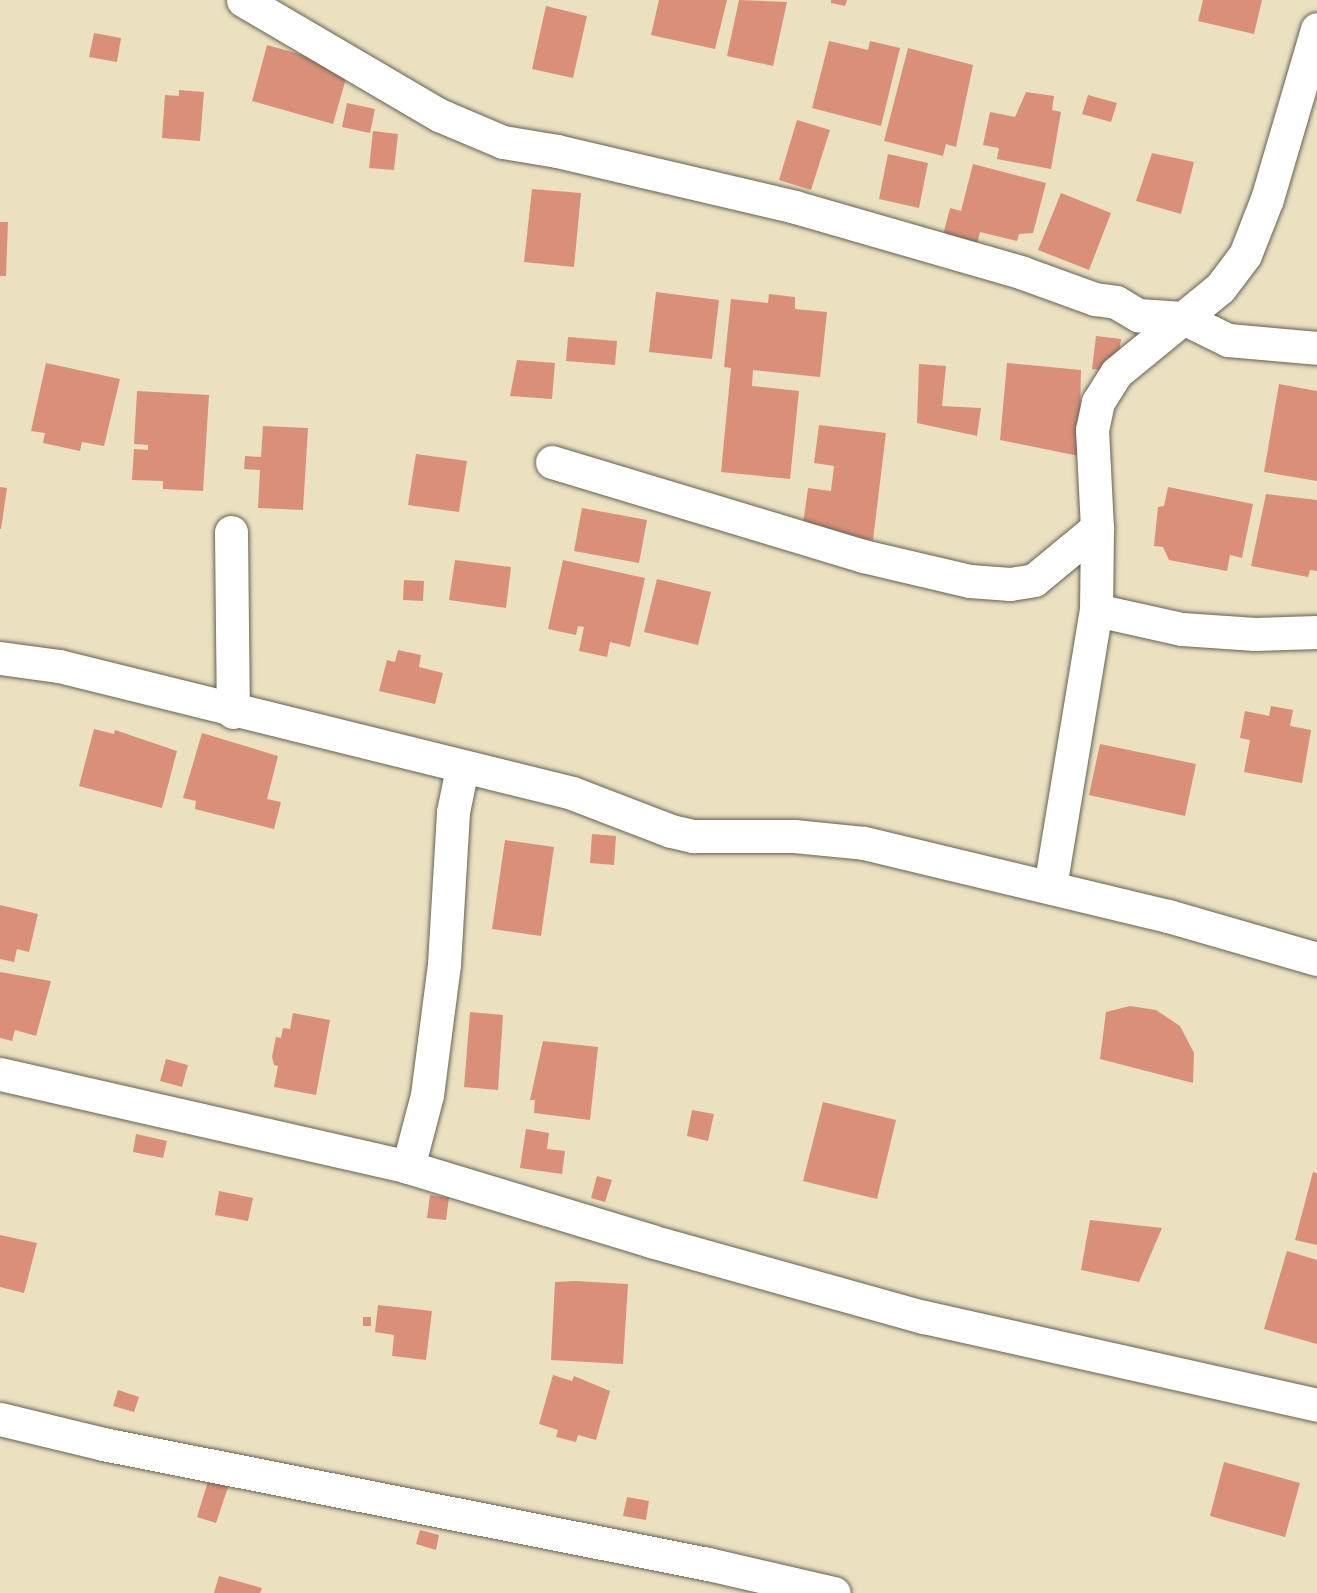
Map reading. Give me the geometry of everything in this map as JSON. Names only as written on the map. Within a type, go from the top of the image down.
[{"type":"street","points":[[243,0],[440,115],[503,142],[557,151],[795,207],[1023,273],[1095,299],[1116,302],[1138,315],[1183,318],[1228,340],[1317,348]]},
{"type":"street","points":[[1050,887],[1096,610],[1098,528],[1092,430],[1098,402],[1116,373],[1220,288],[1245,255],[1267,199],[1317,29]]},
{"type":"street","points":[[552,462],[863,556],[970,581],[1010,584],[1034,580],[1098,528]]},
{"type":"street","points":[[231,532],[233,712]]},
{"type":"street","points":[[1096,610],[1182,629],[1255,634],[1317,632]]},
{"type":"street","points":[[0,658],[59,666],[233,712],[572,793],[670,831],[693,836],[794,836],[864,843],[1050,887],[1317,959]]},
{"type":"street","points":[[408,1167],[427,1095],[444,964],[453,812],[462,768]]},
{"type":"street","points":[[0,1074],[408,1167],[651,1241],[924,1317],[1317,1405]]},
{"type":"street","points":[[0,1419],[103,1444],[708,1564],[834,1593]]},
{"type":"building","points":[[659,0],[727,0],[715,49],[651,35]]},
{"type":"building","points":[[739,0],[787,2],[773,66],[727,56]]},
{"type":"building","points":[[831,0],[847,0],[845,6],[831,3]]},
{"type":"building","points":[[1203,0],[1262,0],[1254,34],[1198,21]]},
{"type":"building","points":[[546,6],[587,16],[573,78],[532,69]]},
{"type":"building","points":[[94,33],[121,38],[117,62],[89,57]]},
{"type":"building","points":[[829,41],[868,50],[870,41],[900,48],[881,126],[812,108]]},
{"type":"building","points":[[267,45],[349,68],[333,124],[252,101]]},
{"type":"building","points":[[908,48],[973,65],[956,147],[946,144],[943,156],[884,141]]},
{"type":"building","points":[[179,90],[204,92],[200,141],[162,138],[165,95],[179,96]]},
{"type":"building","points":[[1026,92],[1054,96],[1052,110],[1061,112],[1051,169],[997,159],[999,148],[983,145],[990,112],[1015,117]]},
{"type":"building","points":[[1088,95],[1117,103],[1111,122],[1082,114]]},
{"type":"building","points":[[347,103],[375,109],[370,133],[342,127]]},
{"type":"building","points":[[797,120],[830,130],[811,190],[779,180]]},
{"type":"building","points":[[373,131],[398,134],[394,170],[369,168]]},
{"type":"building","points":[[1152,153],[1194,162],[1181,214],[1136,201]]},
{"type":"building","points":[[888,154],[928,163],[919,208],[879,199]]},
{"type":"building","points":[[973,164],[1046,183],[1033,233],[1019,234],[1017,241],[980,232],[974,256],[940,247],[950,208],[961,211]]},
{"type":"building","points":[[532,189],[581,193],[574,267],[524,262]]},
{"type":"building","points":[[1061,193],[1111,213],[1089,270],[1038,250]]},
{"type":"building","points":[[0,222],[8,222],[6,276],[0,276]]},
{"type":"building","points":[[656,292],[719,300],[712,359],[649,352]]},
{"type":"building","points":[[769,294],[795,297],[795,309],[827,312],[820,377],[753,370],[752,386],[799,391],[790,479],[721,472],[731,368],[724,367],[731,299],[768,303]]},
{"type":"building","points":[[1096,336],[1121,339],[1117,372],[1092,369]]},
{"type":"building","points":[[568,337],[617,341],[615,365],[566,361]]},
{"type":"building","points":[[517,360],[555,363],[552,399],[510,396]]},
{"type":"building","points":[[46,363],[120,379],[104,446],[82,442],[80,451],[43,443],[45,433],[31,431]]},
{"type":"building","points":[[1007,363],[1081,370],[1079,456],[1000,440]]},
{"type":"building","points":[[919,364],[946,366],[942,406],[981,408],[977,436],[917,423]]},
{"type":"building","points":[[1279,384],[1317,391],[1317,481],[1264,472]]},
{"type":"building","points":[[137,391],[209,395],[203,491],[163,489],[163,481],[132,480],[134,449],[148,450],[148,445],[134,444]]},
{"type":"building","points":[[819,425],[886,433],[873,540],[802,531],[808,488],[831,491],[834,466],[814,463]]},
{"type":"building","points":[[263,426],[308,428],[303,510],[258,508],[260,470],[244,469],[245,456],[261,457]]},
{"type":"building","points":[[416,454],[467,461],[459,512],[408,505]]},
{"type":"building","points":[[0,487],[7,488],[1,529],[0,529]]},
{"type":"building","points":[[1168,487],[1253,504],[1242,558],[1230,555],[1227,571],[1169,560],[1163,547],[1154,546],[1158,507],[1164,506]]},
{"type":"building","points":[[1266,494],[1317,500],[1317,571],[1310,570],[1308,577],[1251,566]]},
{"type":"building","points":[[582,508],[647,520],[639,563],[574,551]]},
{"type":"building","points":[[455,560],[511,567],[506,608],[449,600]]},
{"type":"building","points":[[563,560],[645,578],[630,647],[610,642],[607,657],[579,651],[584,627],[578,626],[576,635],[548,629]]},
{"type":"building","points":[[657,579],[711,592],[698,645],[644,632]]},
{"type":"building","points":[[404,580],[424,581],[423,601],[403,600]]},
{"type":"building","points":[[398,650],[421,655],[419,667],[443,673],[435,704],[379,691],[387,660],[395,662]]},
{"type":"building","points":[[1271,706],[1293,710],[1290,726],[1311,730],[1302,783],[1244,772],[1250,740],[1240,738],[1245,711],[1269,716]]},
{"type":"building","points":[[94,729],[114,734],[115,730],[177,751],[162,808],[79,786]]},
{"type":"building","points":[[202,733],[278,756],[267,799],[281,802],[274,829],[195,809],[196,801],[183,798]]},
{"type":"building","points":[[1100,744],[1196,764],[1185,816],[1089,795]]},
{"type":"building","points":[[592,834],[616,836],[614,865],[590,863]]},
{"type":"building","points":[[505,840],[554,847],[541,936],[492,929]]},
{"type":"building","points":[[0,905],[38,914],[29,952],[17,949],[14,962],[0,959]]},
{"type":"building","points":[[0,972],[51,981],[36,1036],[15,1030],[12,1041],[0,1038]]},
{"type":"building","points":[[1130,1006],[1156,1010],[1180,1026],[1194,1053],[1193,1083],[1100,1059],[1106,1012]]},
{"type":"building","points":[[470,1012],[503,1015],[498,1090],[464,1087]]},
{"type":"building","points":[[293,1013],[330,1020],[316,1095],[274,1087],[278,1066],[274,1065],[272,1057],[276,1037],[281,1038],[283,1028],[290,1029]]},
{"type":"building","points":[[543,1041],[598,1047],[590,1120],[534,1113],[535,1100],[530,1100]]},
{"type":"building","points":[[166,1059],[188,1065],[182,1087],[160,1081]]},
{"type":"building","points":[[823,1102],[896,1120],[877,1199],[803,1181]]},
{"type":"building","points":[[692,1110],[714,1114],[708,1141],[687,1136]]},
{"type":"building","points":[[526,1129],[549,1133],[547,1149],[565,1151],[562,1174],[520,1168]]},
{"type":"building","points":[[136,1134],[167,1141],[163,1158],[133,1152]]},
{"type":"building","points":[[1313,1172],[1317,1173],[1317,1245],[1295,1240]]},
{"type":"building","points":[[597,1176],[612,1180],[605,1202],[591,1198]]},
{"type":"building","points":[[219,1191],[253,1198],[248,1221],[215,1215]]},
{"type":"building","points":[[430,1195],[449,1198],[446,1220],[427,1218]]},
{"type":"building","points":[[1090,1220],[1162,1228],[1139,1282],[1081,1270]]},
{"type":"building","points":[[0,1235],[37,1243],[24,1293],[0,1287]]},
{"type":"building","points":[[1287,1251],[1317,1260],[1317,1344],[1264,1329]]},
{"type":"building","points":[[555,1282],[628,1284],[623,1364],[551,1360]]},
{"type":"building","points":[[378,1305],[432,1311],[426,1360],[392,1356],[394,1335],[375,1332]]},
{"type":"building","points":[[363,1317],[371,1317],[371,1326],[363,1326]]},
{"type":"building","points":[[553,1375],[572,1381],[574,1376],[610,1391],[596,1440],[578,1435],[576,1442],[556,1437],[558,1430],[539,1424]]},
{"type":"building","points":[[118,1390],[139,1397],[134,1412],[113,1406]]},
{"type":"building","points":[[1224,1462],[1300,1483],[1285,1537],[1210,1516]]},
{"type":"building","points":[[209,1478],[229,1484],[216,1523],[197,1517]]},
{"type":"building","points":[[627,1497],[649,1501],[646,1520],[623,1516]]},
{"type":"building","points":[[420,1530],[439,1535],[436,1550],[416,1544]]},
{"type":"building","points":[[219,1576],[262,1588],[260,1593],[214,1593]]}]
